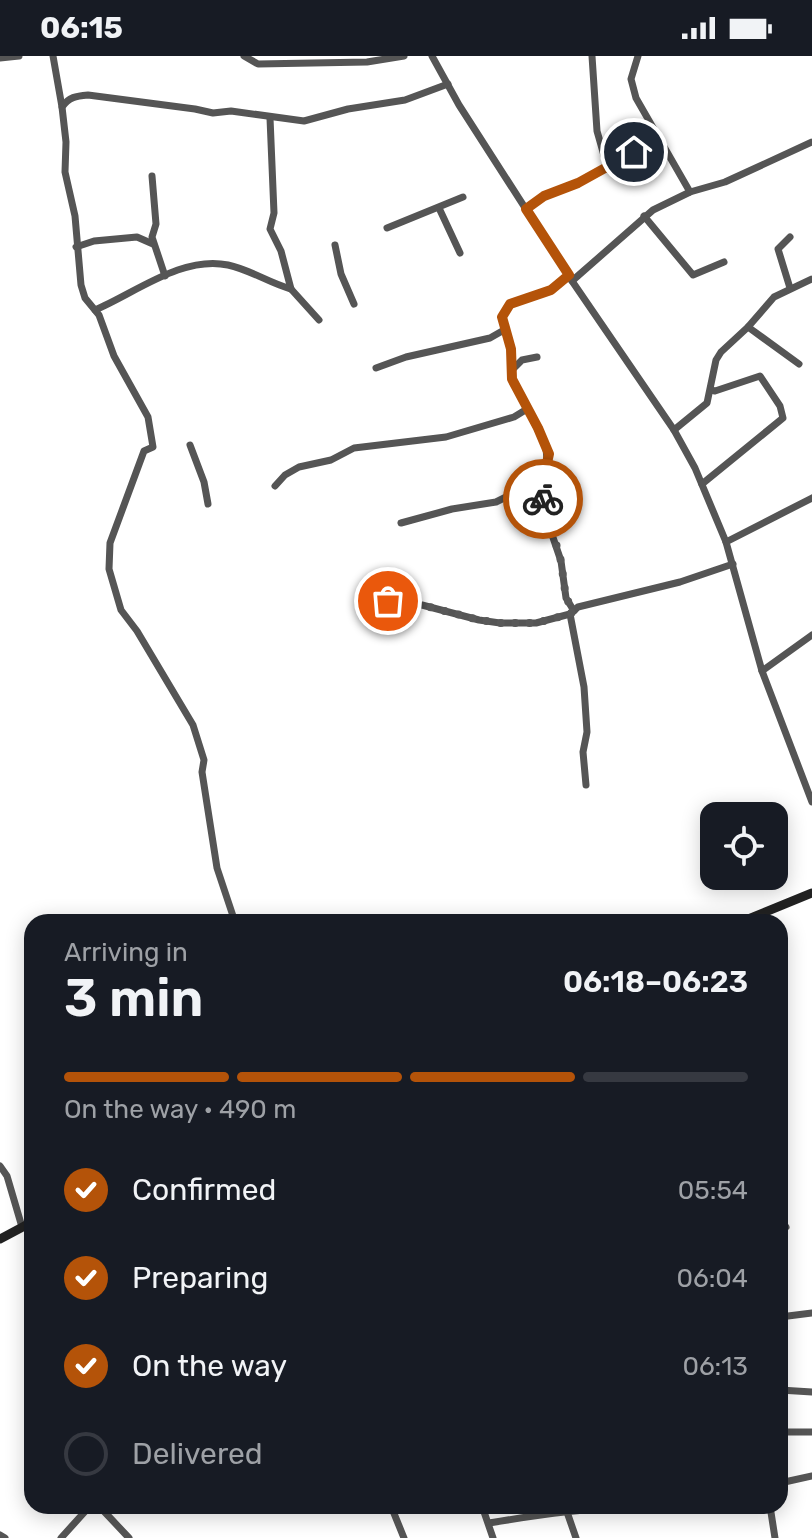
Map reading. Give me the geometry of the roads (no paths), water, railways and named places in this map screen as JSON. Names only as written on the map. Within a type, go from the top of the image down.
[{"type":"main road","points":[[761,914],[812,893]]},
{"type":"main road","points":[[0,1239],[22,1227]]},
{"type":"street","points":[[0,58],[19,56]]},
{"type":"street","points":[[41,56],[53,58],[62,107],[65,172],[75,216],[81,285],[114,356],[148,417],[153,447],[144,451],[136,469],[110,543],[109,569],[121,610],[137,631],[193,725],[201,747],[217,868],[232,914]]},
{"type":"street","points":[[244,56],[258,64],[367,62],[404,56]]},
{"type":"street","points":[[432,56],[570,278],[674,430],[702,484],[726,542],[762,671],[812,802]]},
{"type":"street","points":[[592,56],[597,131],[607,166]]},
{"type":"street","points":[[638,56],[632,88],[691,193]]},
{"type":"street","points":[[62,107],[67,99],[88,95],[213,113],[231,111],[304,121],[348,109],[405,100],[448,84]]},
{"type":"street","points":[[270,118],[274,213],[270,229],[281,251],[291,289]]},
{"type":"street","points":[[526,209],[544,196],[578,183],[660,139]]},
{"type":"street","points":[[401,523],[452,509],[496,502],[528,486],[547,463],[549,454],[517,391],[512,371],[503,311],[510,304],[551,290],[570,278],[644,216],[812,142]]},
{"type":"street","points":[[691,193],[733,183],[775,161]]},
{"type":"street","points":[[152,176],[156,224],[153,244],[165,276]]},
{"type":"street","points":[[387,228],[463,197]]},
{"type":"street","points":[[439,208],[460,253]]},
{"type":"street","points":[[644,216],[693,275],[724,262]]},
{"type":"street","points":[[76,247],[94,241],[137,237],[153,244]]},
{"type":"street","points":[[790,237],[778,249],[790,288]]},
{"type":"street","points":[[335,245],[341,274],[354,304]]},
{"type":"street","points":[[95,310],[165,276],[216,263],[261,275],[291,289],[319,320]]},
{"type":"street","points":[[674,430],[707,403],[716,360],[774,297],[812,279]]},
{"type":"street","points":[[748,327],[799,364]]},
{"type":"street","points":[[376,368],[406,357],[490,338],[504,330]]},
{"type":"street","points":[[511,349],[522,360]]},
{"type":"street","points":[[512,371],[522,360],[537,357]]},
{"type":"street","points":[[702,484],[783,418],[780,406],[760,376],[711,390]]},
{"type":"street","points":[[275,486],[285,475],[299,467],[331,460],[354,448],[446,437],[514,417],[527,409]]},
{"type":"street","points":[[190,445],[204,482],[208,504]]},
{"type":"street","points":[[533,481],[542,496],[572,613],[584,687],[586,785]]},
{"type":"street","points":[[726,542],[812,498]]},
{"type":"street","points":[[388,601],[422,605],[479,620],[536,623],[572,613],[578,607],[680,582],[733,564]]},
{"type":"street","points":[[762,671],[812,635]]},
{"type":"street","points":[[0,1166],[7,1176],[22,1227]]},
{"type":"street","points":[[788,1316],[812,1313]]},
{"type":"street","points":[[788,1390],[812,1392]]},
{"type":"street","points":[[788,1432],[812,1432]]},
{"type":"street","points":[[788,1481],[812,1476]]},
{"type":"street","points":[[61,1538],[83,1514]]},
{"type":"street","points":[[106,1514],[129,1538]]},
{"type":"street","points":[[394,1514],[404,1538]]},
{"type":"street","points":[[485,1514],[493,1538]]},
{"type":"street","points":[[489,1523],[553,1514]]},
{"type":"street","points":[[568,1514],[576,1538]]},
{"type":"street","points":[[771,1514],[775,1538]]}]
